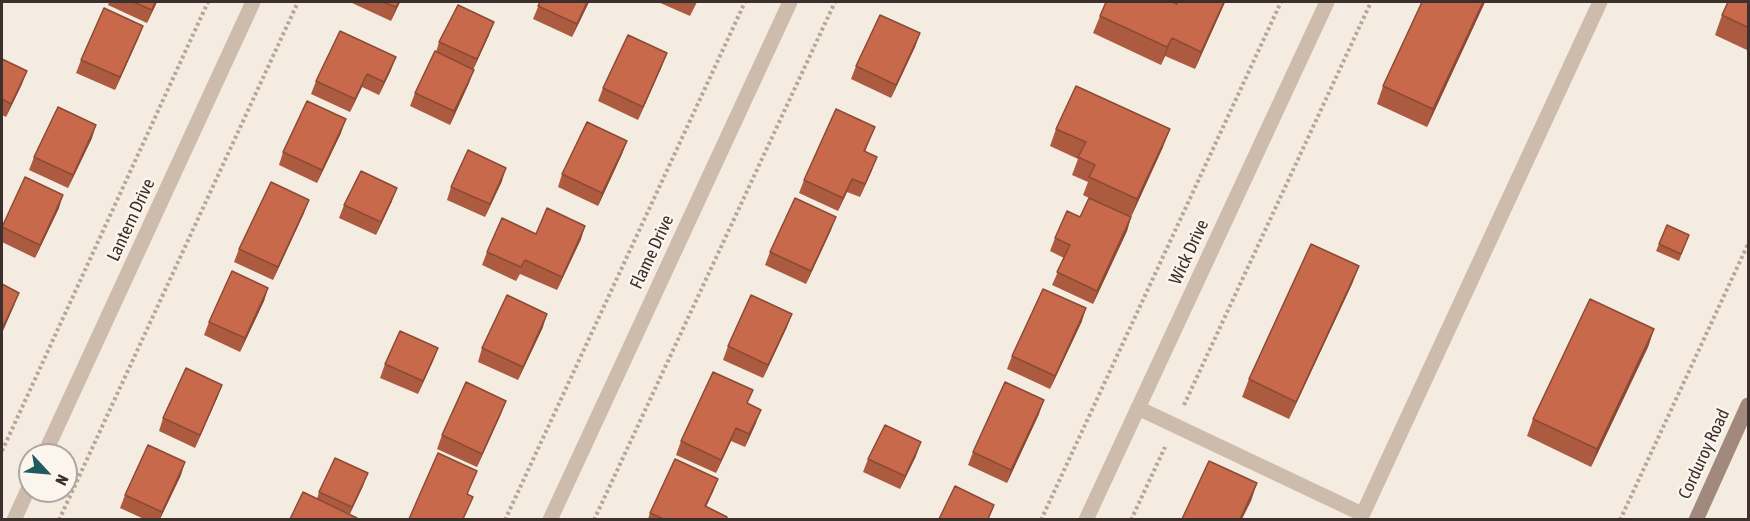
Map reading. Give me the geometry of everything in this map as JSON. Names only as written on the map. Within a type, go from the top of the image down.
[{"type":"street","name":"Lantern Drive","points":[[50,443],[253,2]]},
{"type":"street","name":"Flame Drive","points":[[550,519],[790,2]]},
{"type":"street","name":"Wick Drive","points":[[1086,519],[1327,2]]},
{"type":"street","points":[[1138,408],[1361,517],[1600,2]]},
{"type":"street","name":"Corduroy Road","points":[[1696,519],[1749,405]]},
{"type":"street","points":[[14,519],[22,503]]},
{"type":"path","points":[[2,451],[208,2]]},
{"type":"path","points":[[59,519],[298,2]]},
{"type":"path","points":[[505,519],[745,2]]},
{"type":"path","points":[[594,519],[835,2]]},
{"type":"path","points":[[1041,519],[1281,2]]},
{"type":"path","points":[[1131,519],[1371,2]]},
{"type":"path","points":[[1620,519],[1749,244]]},
{"type":"building","points":[[133,2],[155,2],[152,10]]},
{"type":"building","points":[[383,2],[399,2],[396,7]]},
{"type":"building","points":[[540,2],[587,2],[577,24],[538,6]]},
{"type":"building","points":[[1106,2],[1172,2],[1177,4],[1178,2],[1224,2],[1201,52],[1172,38],[1167,47],[1100,16]]},
{"type":"building","points":[[1422,2],[1483,2],[1433,109],[1383,86]]},
{"type":"building","points":[[1728,2],[1749,2],[1749,28],[1722,15]]},
{"type":"building","points":[[458,5],[494,22],[477,59],[439,42]]},
{"type":"building","points":[[104,8],[143,26],[120,77],[81,60]]},
{"type":"building","points":[[880,15],[920,33],[896,85],[856,66]]},
{"type":"building","points":[[340,31],[396,57],[384,82],[367,74],[355,99],[316,81]]},
{"type":"building","points":[[628,35],[667,53],[643,107],[603,88]]},
{"type":"building","points":[[435,51],[474,70],[454,111],[415,93]]},
{"type":"building","points":[[2,59],[27,71],[11,104],[2,99]]},
{"type":"building","points":[[1076,86],[1170,129],[1137,199],[1089,177],[1095,165],[1078,157],[1086,142],[1056,129]]},
{"type":"building","points":[[307,101],[346,119],[322,170],[283,152]]},
{"type":"building","points":[[58,107],[96,125],[73,175],[34,157]]},
{"type":"building","points":[[836,109],[875,127],[864,151],[877,157],[865,184],[852,179],[843,198],[804,180]]},
{"type":"building","points":[[587,122],[627,141],[602,193],[562,174]]},
{"type":"building","points":[[468,150],[506,168],[490,204],[451,187]]},
{"type":"building","points":[[361,171],[397,188],[381,222],[344,205]]},
{"type":"building","points":[[25,177],[63,195],[40,245],[2,227]]},
{"type":"building","points":[[271,182],[309,200],[278,267],[239,249]]},
{"type":"building","points":[[795,198],[836,217],[811,271],[770,252]]},
{"type":"building","points":[[1089,198],[1131,217],[1097,291],[1057,272],[1070,245],[1055,238],[1067,211],[1080,217]]},
{"type":"building","points":[[547,208],[585,226],[562,277],[525,260],[521,267],[487,252],[502,218],[536,234]]},
{"type":"building","points":[[1667,225],[1689,235],[1681,254],[1659,244]]},
{"type":"building","points":[[1311,244],[1359,266],[1296,402],[1249,379]]},
{"type":"building","points":[[232,271],[268,288],[245,338],[209,322]]},
{"type":"building","points":[[2,284],[19,293],[2,329]]},
{"type":"building","points":[[1043,289],[1086,308],[1055,376],[1012,356]]},
{"type":"building","points":[[507,295],[547,314],[523,367],[482,348]]},
{"type":"building","points":[[751,295],[792,314],[768,365],[728,346]]},
{"type":"building","points":[[1590,299],[1654,329],[1597,449],[1533,419]]},
{"type":"building","points":[[400,331],[438,348],[423,381],[385,364]]},
{"type":"building","points":[[186,368],[222,385],[200,435],[163,418]]},
{"type":"building","points":[[713,372],[753,390],[747,403],[761,410],[749,434],[736,428],[721,460],[681,441]]},
{"type":"building","points":[[466,382],[506,401],[482,454],[442,435]]},
{"type":"building","points":[[1005,382],[1044,400],[1011,470],[973,452]]},
{"type":"building","points":[[885,425],[921,442],[905,476],[868,459]]},
{"type":"building","points":[[148,445],[185,462],[162,512],[125,495]]},
{"type":"building","points":[[438,453],[477,471],[467,494],[473,497],[463,519],[409,519]]},
{"type":"building","points":[[335,458],[368,473],[352,507],[319,492]]},
{"type":"building","points":[[675,459],[718,479],[705,506],[727,517],[726,519],[664,519],[650,513]]},
{"type":"building","points":[[1209,461],[1257,483],[1240,519],[1182,519]]},
{"type":"building","points":[[955,486],[994,505],[988,519],[939,519]]},
{"type":"building","points":[[303,492],[357,518],[290,519]]}]
